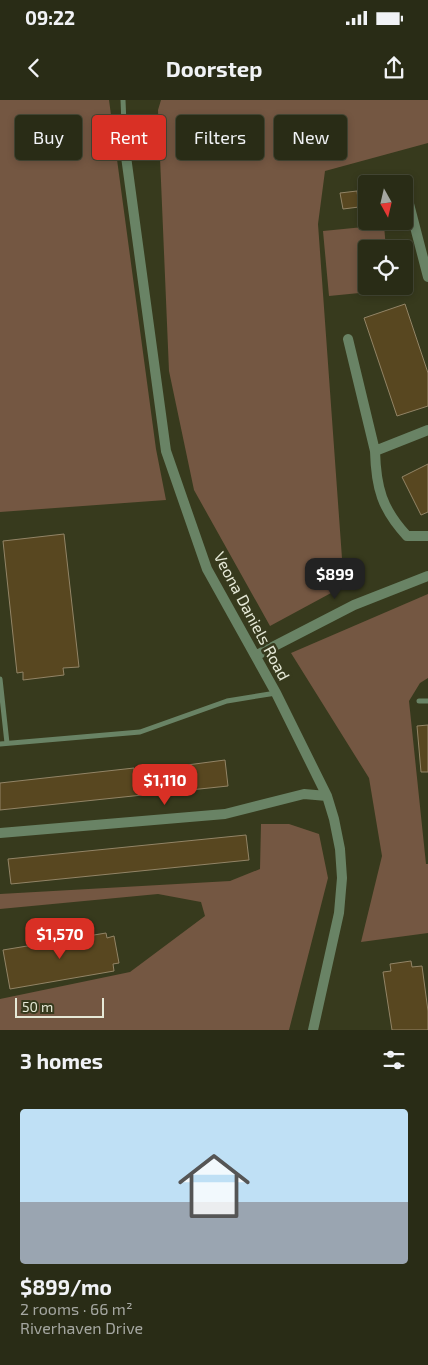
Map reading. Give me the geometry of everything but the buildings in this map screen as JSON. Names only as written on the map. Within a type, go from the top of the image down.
[{"type":"street","name":"Veona Daniels Road","points":[[126,160],[166,451],[207,569],[257,655],[327,796],[340,849],[342,878],[334,944],[313,1030]]},
{"type":"street","points":[[413,219],[428,277]]},
{"type":"street","points":[[348,340],[375,451],[376,479],[382,498],[394,522],[407,536],[428,536]]},
{"type":"street","points":[[375,451],[428,430]]},
{"type":"street","points":[[257,655],[354,604],[428,576]]},
{"type":"street","points":[[0,833],[225,814],[304,794],[327,796]]},
{"type":"lane","points":[[123,100],[124,115]]},
{"type":"lane","points":[[0,678],[7,743]]},
{"type":"lane","points":[[0,744],[140,732],[227,701],[276,693]]},
{"type":"lane","points":[[419,702],[428,701]]},
{"type":"shaded area","points":[[0,100],[109,100],[111,115],[92,115],[92,160],[117,160],[156,449],[166,500],[0,512]]},
{"type":"shaded area","points":[[161,100],[428,100],[428,143],[325,171],[318,224],[344,586],[270,626],[194,490],[169,371],[160,160],[166,160],[166,115],[158,115]]},
{"type":"shaded area","points":[[358,228],[358,230],[384,230],[385,240],[358,240],[358,293],[329,296],[323,231]]},
{"type":"shaded area","points":[[428,594],[428,678],[420,683],[409,701],[426,864],[428,864],[428,933],[361,942],[382,856],[369,778],[291,653]]},
{"type":"shaded area","points":[[261,824],[289,824],[319,834],[328,878],[289,1030],[0,1030],[0,999],[130,972],[205,916],[201,902],[158,894],[0,909],[0,894],[230,881],[260,869]]}]
